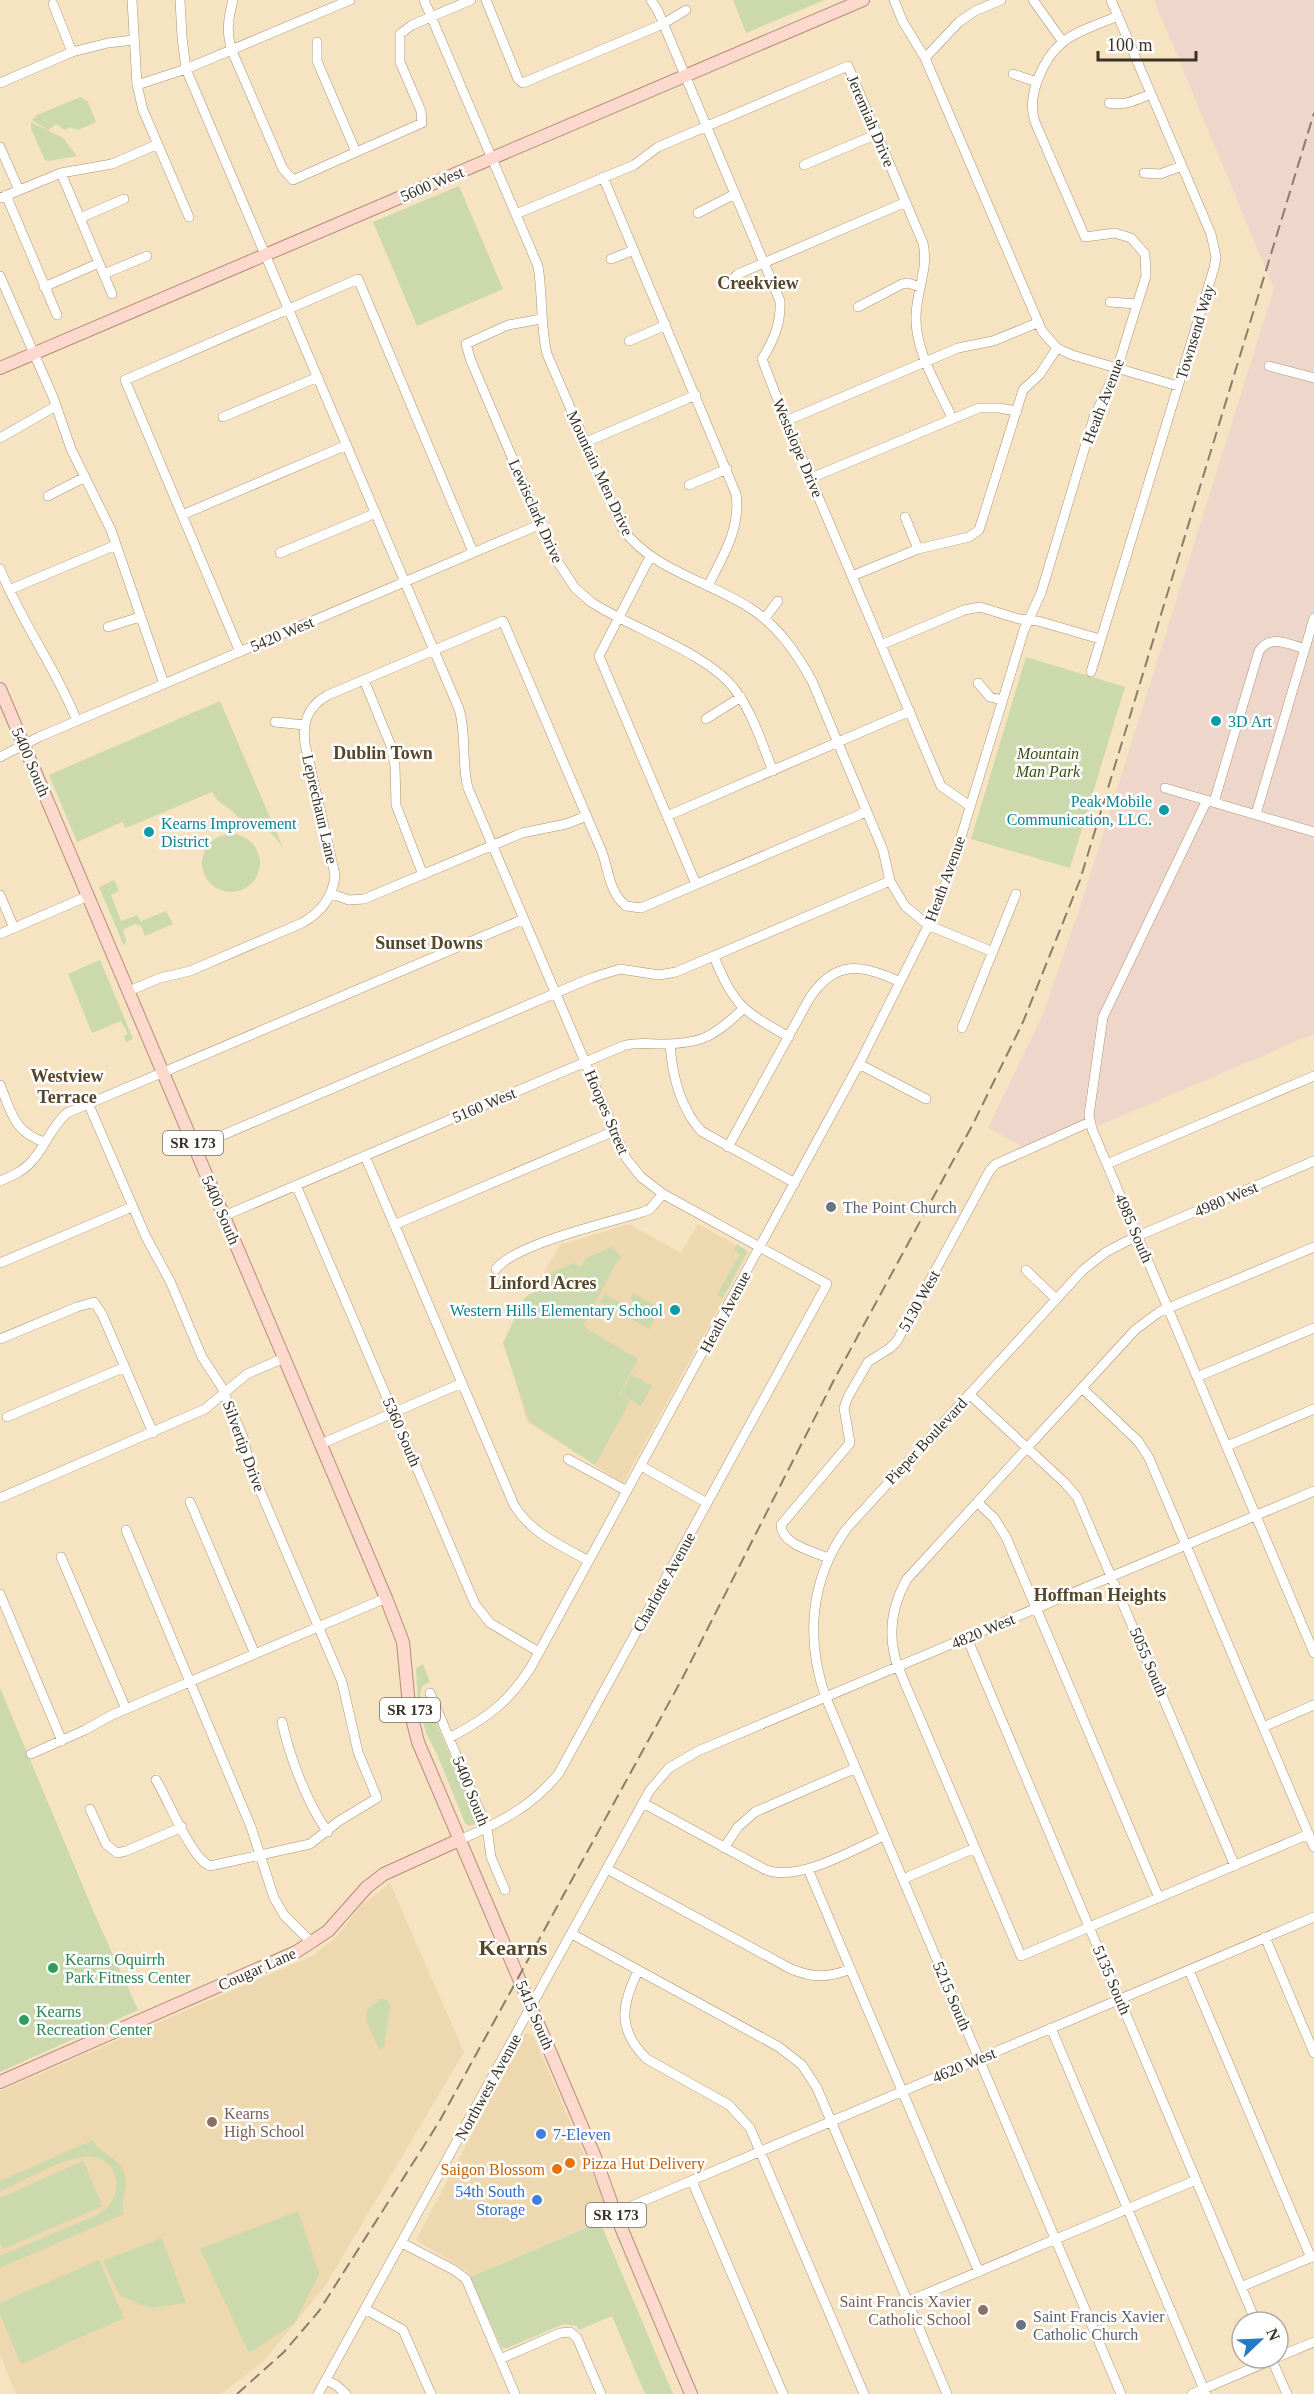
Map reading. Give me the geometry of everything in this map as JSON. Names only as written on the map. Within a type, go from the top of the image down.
[{"type":"main road","name":"5600 West","points":[[0,368],[863,0]]},
{"type":"main road","name":"5400 South","points":[[0,689],[386,1598]]},
{"type":"main road","name":"5415 South","points":[[386,1598],[403,1642],[413,1726],[459,1840],[595,2157],[615,2213],[691,2394]]},
{"type":"main road","name":"Cougar Lane","points":[[0,2082],[243,1976],[312,1943],[328,1931],[367,1887],[384,1874],[459,1840]]},
{"type":"street","points":[[132,0],[137,85],[143,110],[189,218]]},
{"type":"street","points":[[233,0],[227,35],[232,51],[283,169],[287,177],[293,180],[422,123],[421,111],[400,62],[398,47],[400,34],[404,30],[471,0]]},
{"type":"street","points":[[137,85],[232,51],[350,0]]},
{"type":"street","name":"Mountain Men Drive","points":[[424,0],[538,266],[542,288],[541,319],[547,354],[622,528],[631,542],[650,557],[765,618],[791,646],[802,662],[838,743],[883,850],[890,881],[905,906],[928,924],[993,952]]},
{"type":"street","points":[[486,0],[518,79],[523,83],[663,24],[686,10]]},
{"type":"street","name":"Westslope Drive","points":[[651,0],[686,76],[780,301],[777,331],[762,358],[786,421],[941,786],[970,806]]},
{"type":"street","points":[[894,0],[903,22],[925,58],[1037,323],[1057,348],[1072,355],[1178,386]]},
{"type":"street","points":[[925,58],[959,22],[975,11],[1001,0]]},
{"type":"street","points":[[1033,0],[1063,42]]},
{"type":"street","name":"Townsend Way","points":[[1091,672],[1216,257],[1211,234],[1111,0]]},
{"type":"street","name":"Hoopes Street","points":[[180,2],[186,69],[267,254],[434,650],[462,721],[465,778],[614,1131],[632,1167],[648,1184],[663,1194],[827,1284]]},
{"type":"street","points":[[53,4],[72,52]]},
{"type":"street","name":"Heath Avenue","points":[[449,1738],[476,1725],[497,1709],[518,1687],[539,1652],[859,1064],[928,924],[950,873],[1024,630],[1041,594],[1097,410],[1117,369],[1146,276],[1144,254],[1139,245],[1124,235],[1115,233],[1085,237],[1033,115],[1032,103],[1038,82],[1049,59],[1063,42],[1118,16]]},
{"type":"street","points":[[0,83],[72,52],[108,43],[133,40]]},
{"type":"street","points":[[317,42],[317,61],[356,152]]},
{"type":"street","name":"Jeremiah Drive","points":[[516,214],[634,165],[658,147],[848,66],[926,253],[916,320],[926,361],[952,418]]},
{"type":"street","points":[[1012,74],[1038,82]]},
{"type":"street","points":[[1109,103],[1120,105],[1130,103],[1151,94]]},
{"type":"street","points":[[804,165],[877,134]]},
{"type":"street","points":[[57,315],[3,197],[61,173],[112,165],[158,144]]},
{"type":"street","points":[[0,147],[19,190]]},
{"type":"street","points":[[1144,173],[1161,174],[1182,166]]},
{"type":"street","points":[[61,173],[112,294]]},
{"type":"street","points":[[603,177],[736,494],[738,517],[732,536],[708,586]]},
{"type":"street","points":[[698,213],[735,194]]},
{"type":"street","points":[[80,218],[124,199]]},
{"type":"street","points":[[728,283],[738,274],[906,202]]},
{"type":"street","points":[[611,259],[634,250]]},
{"type":"street","points":[[104,274],[147,256]]},
{"type":"street","points":[[44,287],[99,263]]},
{"type":"street","points":[[0,276],[56,406],[71,449],[116,545],[164,684]]},
{"type":"street","points":[[240,651],[125,380],[358,279],[473,552]]},
{"type":"street","points":[[858,307],[902,284],[920,287]]},
{"type":"street","points":[[1110,302],[1137,304]]},
{"type":"street","name":"Lewisclark Drive","points":[[541,319],[508,325],[466,344],[471,361],[554,556],[575,588],[591,603],[717,671],[741,697],[773,771]]},
{"type":"street","points":[[786,421],[966,345],[1000,338],[1037,323]]},
{"type":"street","points":[[629,341],[666,325]]},
{"type":"street","points":[[852,576],[918,549],[969,537],[979,530],[1023,390],[1040,374],[1057,348]]},
{"type":"street","points":[[1269,366],[1314,378]]},
{"type":"street","points":[[223,417],[318,377]]},
{"type":"street","points":[[584,443],[696,395]]},
{"type":"street","points":[[0,438],[56,406]]},
{"type":"street","points":[[811,478],[979,408],[1017,411]]},
{"type":"street","points":[[182,515],[347,445]]},
{"type":"street","points":[[689,485],[727,469]]},
{"type":"street","points":[[48,496],[85,477]]},
{"type":"street","points":[[280,553],[376,513]]},
{"type":"street","points":[[905,517],[918,549]]},
{"type":"street","name":"5420 West","points":[[0,757],[77,721],[541,524]]},
{"type":"street","points":[[9,590],[116,545]]},
{"type":"street","points":[[650,557],[599,656],[696,884]]},
{"type":"street","points":[[0,569],[9,590],[60,681],[77,721]]},
{"type":"street","points":[[765,618],[778,601]]},
{"type":"street","points":[[881,645],[972,608],[986,608],[1019,619],[1029,619],[1101,639]]},
{"type":"street","points":[[108,627],[140,616]]},
{"type":"street","points":[[1256,814],[1314,618]]},
{"type":"street","points":[[275,722],[303,725],[308,712],[319,700],[503,621],[606,862],[609,881],[615,895],[626,906],[641,908],[866,812]]},
{"type":"street","name":"4985 South","points":[[1305,649],[1275,640],[1269,641],[1259,651],[1210,801],[1103,1017],[1089,1102],[1090,1122],[1107,1164],[1314,1653]]},
{"type":"street","points":[[364,680],[391,746],[396,805],[423,875]]},
{"type":"street","points":[[978,684],[990,697],[1002,700]]},
{"type":"street","points":[[706,718],[741,697]]},
{"type":"street","points":[[667,816],[910,711]]},
{"type":"street","name":"Leprechaun Lane","points":[[303,725],[305,744],[334,862],[335,875],[332,894]]},
{"type":"street","points":[[1165,788],[1314,832]]},
{"type":"street","points":[[129,991],[160,978],[190,971],[302,923],[316,914],[332,894],[349,900],[364,899],[522,833],[566,825],[587,816]]},
{"type":"street","points":[[195,1147],[556,992],[613,970],[626,969],[667,974],[714,957],[890,881]]},
{"type":"street","points":[[962,1028],[1016,894]]},
{"type":"street","points":[[0,895],[14,928]]},
{"type":"street","points":[[0,934],[88,896]]},
{"type":"street","points":[[0,1181],[32,1162],[59,1120],[88,1103],[524,919]]},
{"type":"street","points":[[714,957],[729,990],[743,1009],[789,1037]]},
{"type":"street","points":[[728,1147],[815,990],[822,982],[846,969],[865,968],[900,982]]},
{"type":"street","name":"5160 West","points":[[224,1216],[629,1044],[670,1044],[706,1038],[716,1033],[743,1009]]},
{"type":"street","points":[[670,1044],[673,1072],[692,1119],[701,1131],[795,1184]]},
{"type":"street","points":[[859,1064],[926,1099]]},
{"type":"street","points":[[1107,1164],[1314,1076]]},
{"type":"street","points":[[0,1085],[3,1099],[23,1133],[44,1142]]},
{"type":"street","name":"Silvertip Drive","points":[[88,1103],[132,1207],[170,1281],[202,1357],[225,1394],[243,1437],[250,1467],[342,1682],[358,1752],[376,1798],[345,1817],[328,1832]]},
{"type":"street","name":"5130 West","points":[[828,1558],[789,1540],[782,1531],[783,1522],[850,1443],[844,1408],[856,1381],[868,1362],[897,1341],[990,1170],[1002,1160],[1090,1122]]},
{"type":"street","points":[[394,1225],[614,1131]]},
{"type":"street","points":[[365,1156],[519,1514],[541,1535],[589,1561]]},
{"type":"street","name":"4980 West","points":[[1137,1236],[1314,1161]]},
{"type":"street","name":"5360 South","points":[[296,1185],[475,1604],[490,1623],[539,1652]]},
{"type":"street","points":[[496,1269],[508,1257],[546,1242],[650,1209],[663,1194]]},
{"type":"street","points":[[0,1263],[132,1207]]},
{"type":"street","name":"Pieper Boulevard","points":[[826,1698],[816,1667],[812,1619],[828,1558],[840,1538],[856,1517],[1056,1299],[1096,1259],[1137,1236]]},
{"type":"street","points":[[1309,1834],[1021,1956],[898,1667],[891,1635],[892,1619],[901,1591],[922,1562],[1135,1330],[1147,1320],[1169,1309],[1314,1247]]},
{"type":"street","points":[[1026,1270],[1056,1299]]},
{"type":"street","name":"Charlotte Avenue","points":[[459,1840],[528,1805],[559,1773],[827,1284]]},
{"type":"street","points":[[0,1340],[94,1302],[102,1314],[153,1433]]},
{"type":"street","points":[[1197,1377],[1314,1328]]},
{"type":"street","points":[[0,1498],[205,1409],[247,1374],[284,1358]]},
{"type":"street","points":[[7,1417],[125,1367]]},
{"type":"street","points":[[321,1444],[462,1383]]},
{"type":"street","points":[[1082,1388],[1144,1449],[1314,1847]]},
{"type":"street","name":"5055 South","points":[[969,1394],[1077,1497],[1113,1576],[1235,1866]]},
{"type":"street","points":[[1227,1446],[1314,1409]]},
{"type":"street","points":[[568,1459],[627,1491]]},
{"type":"street","points":[[641,1466],[707,1503]]},
{"type":"street","name":"4820 West","points":[[685,1758],[1314,1491]]},
{"type":"street","points":[[190,1502],[255,1654]]},
{"type":"street","points":[[976,1502],[1001,1528],[1159,1898]]},
{"type":"street","points":[[126,1530],[260,1854],[279,1908],[312,1943]]},
{"type":"street","points":[[61,1557],[126,1709]]},
{"type":"street","points":[[0,1594],[62,1741]]},
{"type":"street","points":[[31,1754],[126,1709],[386,1598]]},
{"type":"street","name":"5135 South","points":[[967,1638],[1251,2310]]},
{"type":"street","name":"5400 South","points":[[430,1693],[486,1828],[490,1857],[505,1890]]},
{"type":"street","name":"5215 South","points":[[826,1698],[1121,2394]]},
{"type":"street","points":[[1263,1727],[1314,1705]]},
{"type":"street","points":[[156,1780],[194,1851],[210,1866],[303,1846],[328,1832],[316,1815],[288,1747],[282,1722]]},
{"type":"street","name":"Northwest Avenue","points":[[318,2394],[643,1803],[662,1775],[685,1758]]},
{"type":"street","points":[[724,1848],[746,1819],[764,1807],[856,1768]]},
{"type":"street","points":[[643,1803],[724,1848],[776,1873],[792,1874],[808,1869],[884,1836]]},
{"type":"street","points":[[90,1809],[109,1849],[117,1852],[126,1851],[182,1827]]},
{"type":"street","points":[[903,1879],[975,1848]]},
{"type":"street","points":[[607,1869],[791,1969],[820,1977],[835,1975],[851,1969]]},
{"type":"street","points":[[808,1869],[979,2272]]},
{"type":"street","name":"4620 West","points":[[615,2213],[1314,1917]]},
{"type":"street","points":[[572,1934],[792,2056],[810,2076],[909,2301],[947,2394]]},
{"type":"street","points":[[1265,1937],[1314,2053]]},
{"type":"street","points":[[1189,1970],[1312,2257],[1241,2287]]},
{"type":"street","points":[[638,1971],[628,1991],[624,2014],[628,2034],[647,2060],[737,2111],[750,2127],[864,2394]]},
{"type":"street","points":[[1051,2028],[1205,2392]]},
{"type":"street","points":[[909,2301],[1196,2180]]},
{"type":"street","points":[[693,2181],[783,2394]]},
{"type":"street","points":[[402,2243],[464,2277],[514,2394]]},
{"type":"street","points":[[365,2309],[403,2330],[431,2394]]},
{"type":"street","points":[[500,2359],[565,2332],[573,2333],[601,2394]]},
{"type":"street","points":[[1290,2352],[1314,2342]]},
{"type":"street","points":[[1192,2394],[1205,2392],[1250,2370]]},
{"type":"street","points":[[1278,2370],[1287,2394]]},
{"type":"street","points":[[326,2380],[346,2394]]},
{"type":"shaded area","points":[[1154,0],[1314,0],[1314,1034],[1098,1126],[1095,1119],[1022,1146],[988,1128],[1043,1014],[1080,907],[1274,289]]},
{"type":"shaded area","points":[[629,1224],[681,1253],[698,1224],[749,1252],[623,1483],[527,1422],[504,1342],[560,1245]]},
{"type":"shaded area","name":"Kearns High School","points":[[390,1883],[464,2052],[325,2286],[263,2362],[221,2394],[16,2394],[0,2355],[0,2091],[312,1956],[336,1937],[360,1907]]},
{"type":"shaded area","points":[[525,2033],[533,2035],[611,2217],[471,2276],[464,2269],[416,2240]]},
{"type":"green space","points":[[733,0],[824,0],[746,33]]},
{"type":"green space","points":[[81,97],[88,102],[96,122],[78,130],[70,127],[65,130],[56,124],[48,130],[32,120],[37,115]]},
{"type":"green space","points":[[31,122],[63,138],[77,156],[45,160],[31,129]]},
{"type":"green space","points":[[459,186],[503,289],[417,326],[373,222]]},
{"type":"green space","name":"Mountain Man Park","points":[[1026,657],[1125,687],[1070,868],[971,839]]},
{"type":"green space","points":[[220,701],[284,850],[272,834],[262,826],[250,824],[244,826],[241,820],[218,801],[212,792],[126,828],[122,822],[77,842],[49,775]]},
{"type":"green space","points":[[231,834],[247,839],[255,847],[260,863],[255,879],[247,887],[231,892],[215,887],[207,879],[202,863],[207,847],[215,839]]},
{"type":"green space","points":[[114,880],[119,891],[111,895],[121,921],[137,915],[141,921],[166,911],[173,924],[145,936],[141,926],[134,924],[123,930],[126,941],[124,946],[99,887]]},
{"type":"green space","points":[[100,960],[133,1039],[126,1042],[124,1036],[128,1034],[121,1021],[92,1033],[68,974]]},
{"type":"green space","points":[[737,1244],[747,1251],[723,1298],[717,1295],[740,1254],[734,1250]]},
{"type":"green space","points":[[612,1247],[621,1257],[584,1324],[587,1329],[638,1359],[619,1394],[630,1401],[595,1465],[529,1421],[503,1343],[524,1299],[529,1294],[543,1290],[549,1274],[574,1263],[580,1267],[588,1257]]},
{"type":"green space","points":[[606,1293],[607,1296],[627,1306],[633,1304],[632,1293],[660,1308],[649,1329],[600,1302]]},
{"type":"green space","points":[[631,1374],[652,1386],[641,1406],[620,1394]]},
{"type":"green space","points":[[423,1664],[430,1682],[422,1686],[420,1696],[429,1706],[477,1819],[475,1824],[469,1826],[465,1823],[426,1733],[418,1702],[416,1668]]},
{"type":"green space","points":[[0,1688],[95,1915],[138,2010],[0,2072]]},
{"type":"green space","points":[[381,1999],[388,2000],[390,2006],[384,2047],[379,2049],[366,2021],[367,2010]]},
{"type":"green space","points":[[93,2140],[95,2145],[117,2162],[124,2173],[126,2183],[124,2214],[0,2268],[0,2256],[99,2214],[109,2206],[114,2197],[115,2176],[111,2167],[103,2160],[93,2157],[81,2157],[62,2162],[0,2191],[0,2181]]},
{"type":"green space","points":[[83,2161],[103,2206],[3,2249],[0,2242],[0,2198]]},
{"type":"green space","points":[[298,2211],[319,2274],[294,2324],[249,2353],[200,2249]]},
{"type":"green space","points":[[600,2222],[673,2394],[645,2394],[612,2316],[579,2330],[577,2326],[564,2324],[507,2348],[502,2348],[470,2277]]},
{"type":"green space","points":[[162,2238],[186,2303],[151,2308],[120,2296],[103,2261]]},
{"type":"green space","points":[[99,2260],[124,2318],[21,2364],[0,2314],[0,2303]]},
{"type":"railway","points":[[237,2394],[284,2352],[319,2311],[439,2122],[682,1679],[835,1378],[973,1124],[1023,1022],[1080,880],[1314,113]]},
{"type":"place","name":"3D Art","points":[[1216,721]]},
{"type":"place","name":"Peak Mobile Communication, LLC.","points":[[1164,810]]},
{"type":"place","name":"Kearns Improvement District","points":[[149,832]]},
{"type":"place","name":"The Point Church","points":[[831,1207]]},
{"type":"place","name":"Western Hills Elementary School","points":[[675,1310]]},
{"type":"place","name":"Kearns Oquirrh Park Fitness Center","points":[[53,1968]]},
{"type":"place","name":"Kearns Recreation Center","points":[[24,2020]]},
{"type":"place","name":"Kearns High School","points":[[212,2122]]},
{"type":"place","name":"7-Eleven","points":[[541,2134]]},
{"type":"place","name":"Pizza Hut Delivery","points":[[570,2163]]},
{"type":"place","name":"Saigon Blossom","points":[[557,2169]]},
{"type":"place","name":"54th South Storage","points":[[537,2200]]},
{"type":"place","name":"Saint Francis Xavier Catholic School","points":[[983,2310]]},
{"type":"place","name":"Saint Francis Xavier Catholic Church","points":[[1021,2325]]},
{"type":"district","name":"Creekview","points":[[758,283]]},
{"type":"district","name":"Dublin Town","points":[[383,753]]},
{"type":"district","name":"Sunset Downs","points":[[429,943]]},
{"type":"district","name":"Westview Terrace","points":[[67,1086]]},
{"type":"district","name":"Linford Acres","points":[[543,1283]]},
{"type":"district","name":"Hoffman Heights","points":[[1100,1595]]},
{"type":"district","name":"Kearns","points":[[513,1947]]}]
